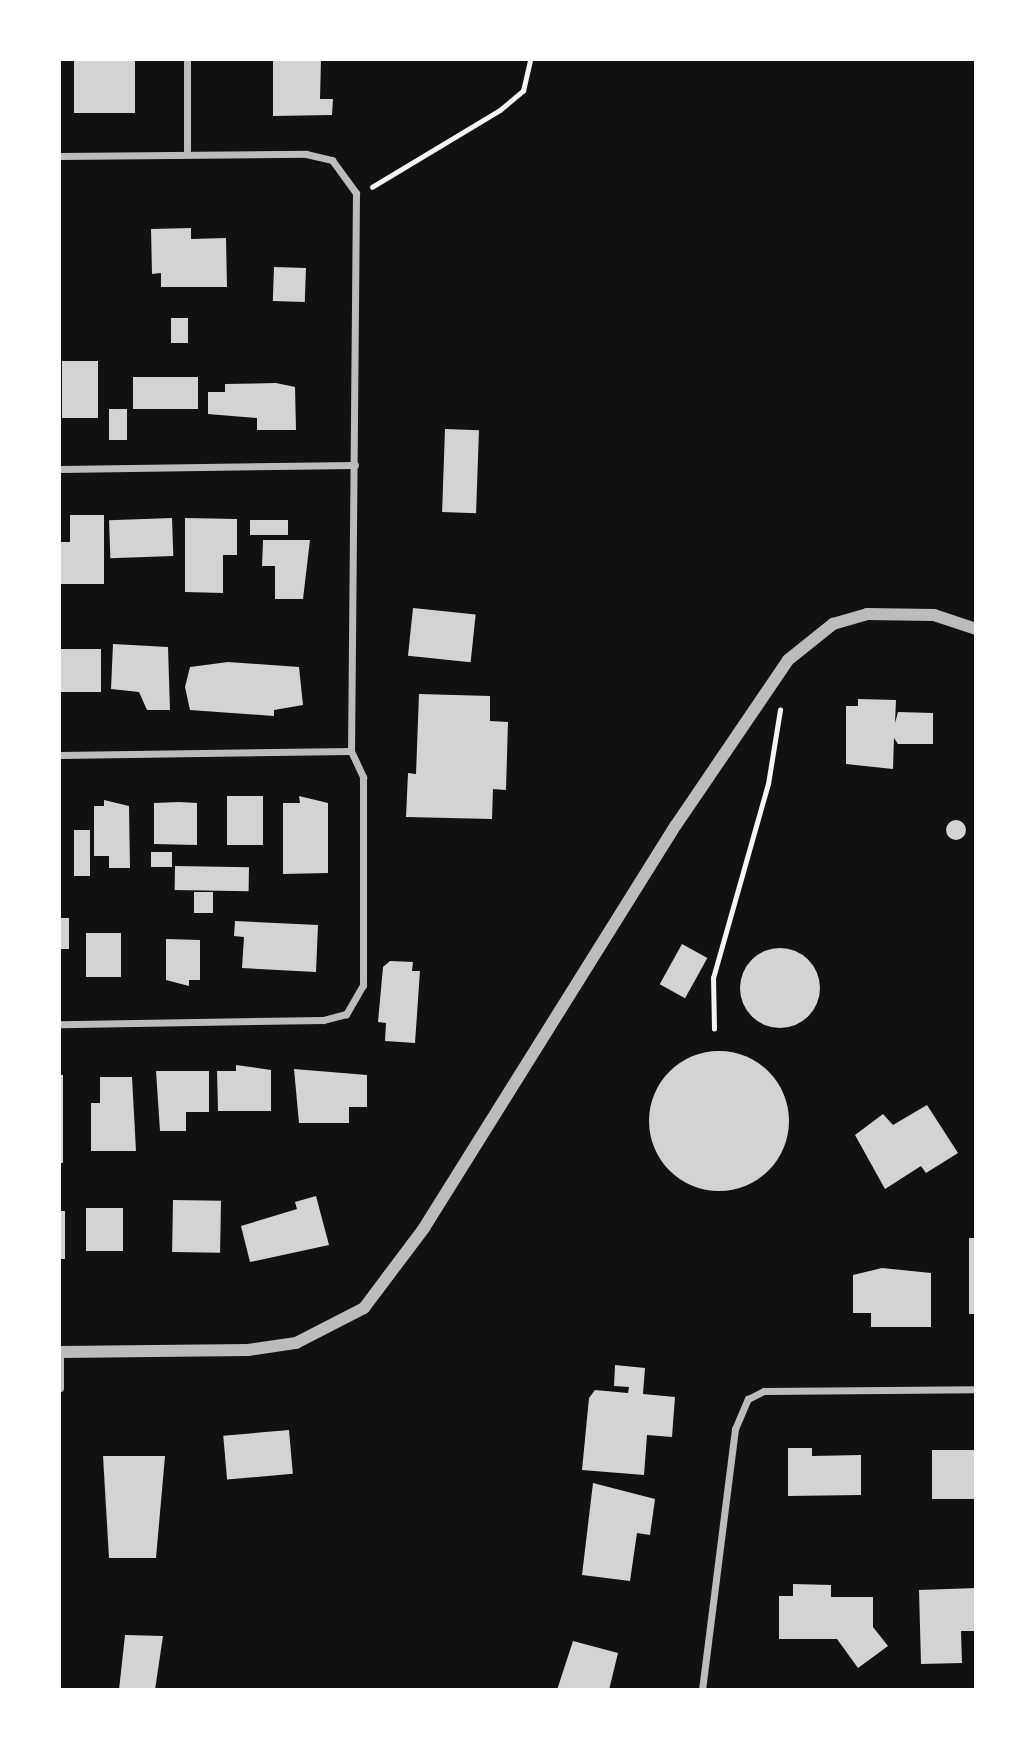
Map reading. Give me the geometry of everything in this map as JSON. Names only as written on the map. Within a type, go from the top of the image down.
[{"type":"street","points":[[187,60],[187,154]]},
{"type":"street","points":[[60,156],[187,154],[332,160],[356,193],[351,751],[363,777],[363,985],[346,1014],[323,1020],[60,1024]]},
{"type":"street","points":[[60,469],[355,465]]},
{"type":"street","points":[[60,1388],[60,1352],[248,1350],[296,1343],[364,1308],[424,1228],[774,675],[805,642],[867,614],[934,615],[975,629]]},
{"type":"street","points":[[60,755],[351,751]]},
{"type":"street","points":[[702,1689],[735,1429],[748,1399],[764,1391],[975,1389]]},
{"type":"path","points":[[356,193],[389,181],[500,110],[523,91],[530,60]]},
{"type":"path","points":[[714,1029],[713,978],[768,784],[781,702]]},
{"type":"building","points":[[74,60],[135,60],[135,113],[74,113]]},
{"type":"building","points":[[273,60],[321,60],[320,99],[333,99],[332,115],[273,116]]},
{"type":"building","points":[[191,228],[191,239],[226,238],[227,287],[161,287],[161,273],[152,274],[151,229]]},
{"type":"building","points":[[274,267],[306,268],[305,302],[273,301]]},
{"type":"building","points":[[171,318],[188,318],[188,343],[171,343]]},
{"type":"building","points":[[62,361],[98,361],[98,418],[62,418]]},
{"type":"building","points":[[133,377],[198,377],[198,409],[133,409]]},
{"type":"building","points":[[276,383],[295,387],[296,430],[257,430],[257,418],[208,414],[208,392],[225,392],[225,384]]},
{"type":"building","points":[[109,409],[127,409],[127,440],[109,440]]},
{"type":"building","points":[[445,429],[479,430],[476,513],[442,512]]},
{"type":"building","points":[[70,515],[104,515],[104,584],[60,584],[60,542],[70,542]]},
{"type":"building","points":[[172,518],[173,556],[110,558],[109,520]]},
{"type":"building","points":[[185,518],[237,519],[237,555],[223,555],[223,593],[185,592]]},
{"type":"building","points":[[250,520],[288,520],[288,535],[250,535]]},
{"type":"building","points":[[263,540],[310,540],[303,599],[275,599],[275,566],[262,566]]},
{"type":"building","points":[[413,608],[476,615],[471,662],[408,656]]},
{"type":"building","points":[[113,644],[168,647],[170,710],[147,710],[139,692],[111,689]]},
{"type":"building","points":[[60,649],[101,649],[101,692],[60,692]]},
{"type":"building","points":[[228,662],[299,667],[303,705],[274,710],[274,716],[190,710],[185,687],[190,667]]},
{"type":"building","points":[[419,694],[490,696],[490,721],[508,722],[506,790],[493,789],[492,819],[406,817],[408,773],[416,774]]},
{"type":"building","points":[[858,699],[896,700],[895,723],[898,712],[933,713],[933,744],[898,744],[894,738],[893,769],[846,764],[846,706],[858,706]]},
{"type":"building","points":[[227,796],[263,796],[263,845],[227,845]]},
{"type":"building","points":[[299,796],[328,803],[328,873],[283,874],[283,803],[300,803]]},
{"type":"building","points":[[104,800],[129,806],[130,868],[109,868],[109,856],[94,856],[94,806],[104,806]]},
{"type":"building","points":[[154,803],[197,803],[197,845],[154,844]]},
{"type":"building","points":[[956,820],[963,823],[966,830],[963,837],[956,840],[949,837],[946,830],[949,823]]},
{"type":"building","points":[[74,830],[90,830],[90,876],[74,876]]},
{"type":"building","points":[[151,852],[172,852],[172,867],[151,867]]},
{"type":"building","points":[[175,866],[249,867],[249,891],[175,890]]},
{"type":"building","points":[[194,892],[213,892],[213,913],[194,913]]},
{"type":"building","points":[[60,918],[69,918],[69,949],[60,949]]},
{"type":"building","points":[[235,921],[318,925],[316,972],[242,968],[244,937],[234,936]]},
{"type":"building","points":[[86,933],[121,933],[121,977],[86,977]]},
{"type":"building","points":[[166,939],[200,940],[200,980],[189,980],[189,986],[166,980]]},
{"type":"building","points":[[682,944],[707,958],[685,998],[660,984]]},
{"type":"building","points":[[780,948],[795,951],[808,960],[817,973],[820,988],[817,1003],[808,1016],[795,1025],[780,1028],[765,1025],[752,1016],[743,1003],[740,988],[743,973],[752,960],[765,951]]},
{"type":"building","points":[[390,961],[413,962],[412,971],[420,971],[415,1043],[385,1041],[386,1023],[378,1022],[383,967]]},
{"type":"building","points":[[719,1051],[746,1057],[768,1072],[783,1094],[789,1121],[783,1148],[768,1170],[746,1185],[719,1191],[692,1185],[670,1170],[655,1148],[649,1121],[655,1094],[670,1072],[692,1057]]},
{"type":"building","points":[[236,1065],[271,1070],[271,1111],[218,1111],[217,1071],[236,1071]]},
{"type":"building","points":[[294,1069],[367,1075],[367,1107],[349,1107],[349,1123],[299,1123]]},
{"type":"building","points":[[156,1071],[209,1071],[209,1112],[186,1112],[186,1131],[160,1131]]},
{"type":"building","points":[[60,1075],[63,1075],[63,1163],[60,1163]]},
{"type":"building","points":[[100,1077],[132,1077],[136,1151],[91,1151],[91,1103],[100,1103]]},
{"type":"building","points":[[927,1105],[958,1153],[926,1173],[921,1166],[885,1189],[855,1135],[883,1114],[893,1125]]},
{"type":"building","points":[[316,1196],[329,1245],[250,1262],[241,1226],[297,1209],[295,1202]]},
{"type":"building","points":[[173,1200],[221,1201],[220,1253],[172,1252]]},
{"type":"building","points":[[86,1208],[123,1208],[123,1251],[86,1251]]},
{"type":"building","points":[[60,1211],[65,1211],[65,1259],[60,1259]]},
{"type":"building","points":[[969,1238],[976,1238],[976,1314],[969,1314]]},
{"type":"building","points":[[882,1268],[931,1273],[931,1327],[871,1327],[871,1313],[853,1313],[853,1275]]},
{"type":"building","points":[[615,1365],[645,1368],[643,1394],[675,1397],[672,1437],[647,1435],[644,1475],[582,1470],[589,1398],[595,1390],[628,1393],[629,1387],[614,1386]]},
{"type":"building","points":[[289,1430],[293,1474],[227,1480],[223,1436]]},
{"type":"building","points":[[788,1448],[812,1448],[812,1456],[861,1455],[861,1495],[788,1496]]},
{"type":"building","points":[[932,1450],[976,1450],[976,1499],[932,1499]]},
{"type":"building","points":[[103,1456],[165,1456],[156,1558],[109,1558]]},
{"type":"building","points":[[593,1483],[655,1499],[650,1535],[637,1533],[630,1581],[582,1575]]},
{"type":"building","points":[[793,1584],[831,1585],[831,1597],[873,1597],[873,1627],[888,1646],[858,1668],[837,1639],[779,1639],[779,1596],[793,1596]]},
{"type":"building","points":[[976,1588],[976,1631],[961,1631],[962,1663],[921,1664],[919,1590]]},
{"type":"building","points":[[125,1635],[163,1636],[155,1690],[119,1690]]},
{"type":"building","points":[[573,1641],[618,1653],[609,1690],[557,1690]]}]
